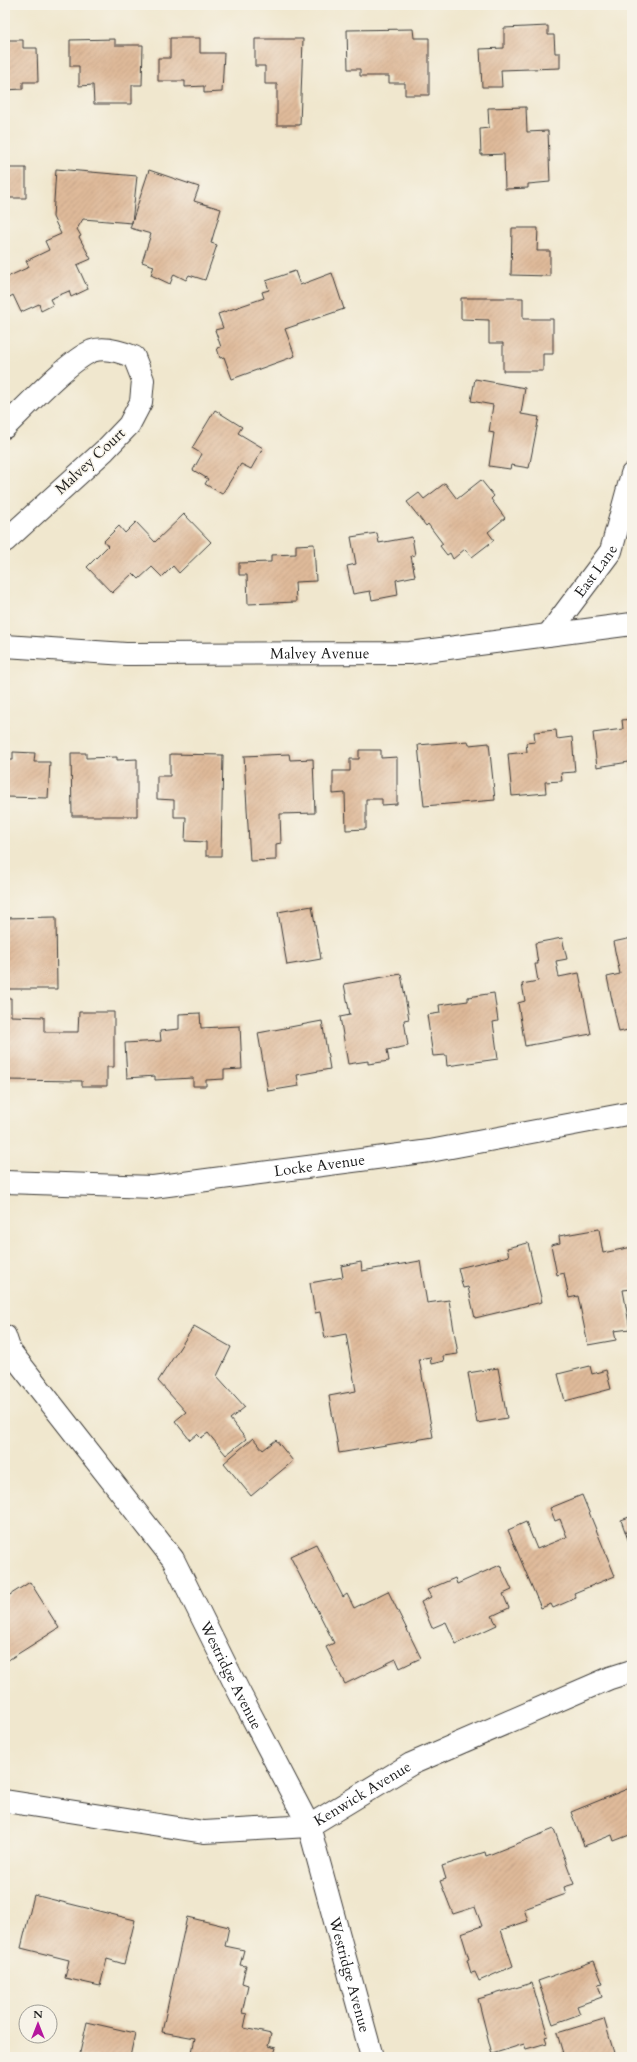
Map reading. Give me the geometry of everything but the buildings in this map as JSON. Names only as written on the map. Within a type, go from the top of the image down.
[{"type":"street","name":"Malvey Court","points":[[5,427],[74,362],[93,350],[117,350],[134,357],[143,380],[141,402],[129,425],[5,541]]},
{"type":"street","name":"East Lane","points":[[548,635],[611,551],[632,474]]},
{"type":"street","name":"Malvey Avenue","points":[[5,646],[126,654],[410,653],[632,624]]},
{"type":"street","name":"Locke Avenue","points":[[5,1182],[153,1187],[430,1151],[632,1113]]},
{"type":"street","name":"Westridge Avenue","points":[[7,1345],[173,1558],[238,1690],[309,1826],[372,2057]]},
{"type":"street","name":"Kenwick Avenue","points":[[5,1801],[204,1832],[309,1826],[410,1764],[610,1678],[632,1671]]}]
